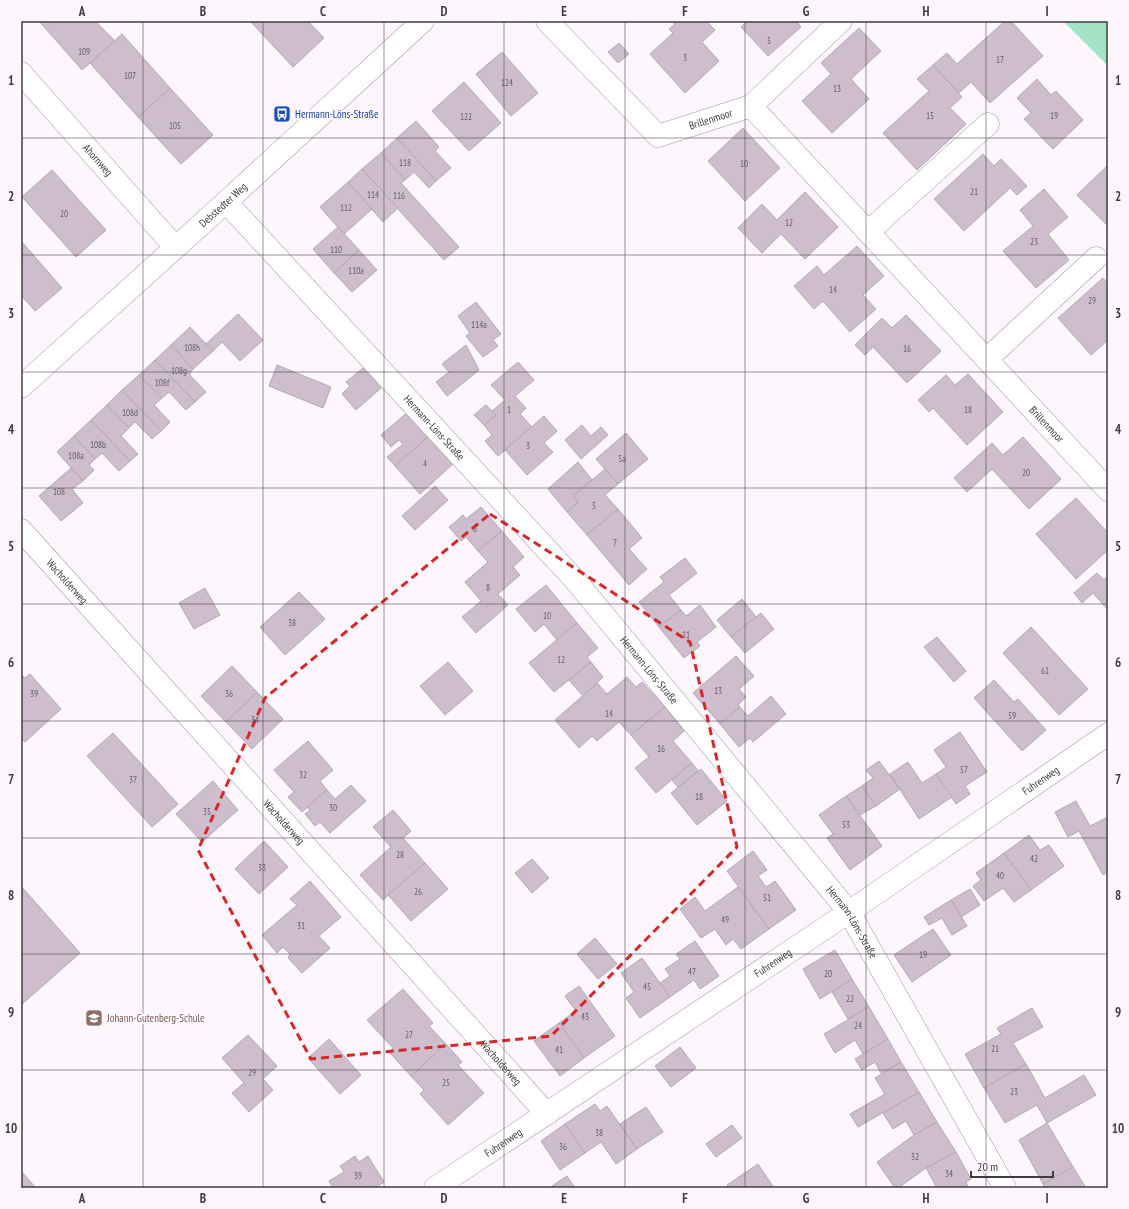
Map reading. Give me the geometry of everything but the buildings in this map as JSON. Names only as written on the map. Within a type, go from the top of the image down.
[{"type":"street","name":"Debstedter Weg","points":[[21,387],[226,202],[423,21]]},
{"type":"street","name":"Brillenmoor","points":[[547,21],[658,136],[751,106],[1108,490]]},
{"type":"street","points":[[751,106],[841,21]]},
{"type":"street","name":"Ahornweg","points":[[21,73],[175,247]]},
{"type":"street","points":[[868,232],[988,124]]},
{"type":"street","name":"Hermann-Löns-Straße","points":[[226,202],[575,580],[849,912],[1005,1188]]},
{"type":"street","points":[[987,359],[1096,258]]},
{"type":"street","name":"Wacholderweg","points":[[21,530],[547,1114]]},
{"type":"street","name":"Fuhrenweg","points":[[435,1188],[465,1180],[547,1114],[849,912],[1108,734]]},
{"type":"highlighted area","points":[[490,514],[690,642],[737,847],[551,1036],[311,1059],[198,850],[265,698]]},
{"type":"green space","points":[[1063,21],[1108,21],[1108,66]]},
{"type":"place","name":"Hermann-Löns-Straße","points":[[282,114]]},
{"type":"place","name":"Johann-Gutenberg-Schule","points":[[94,1018]]}]
